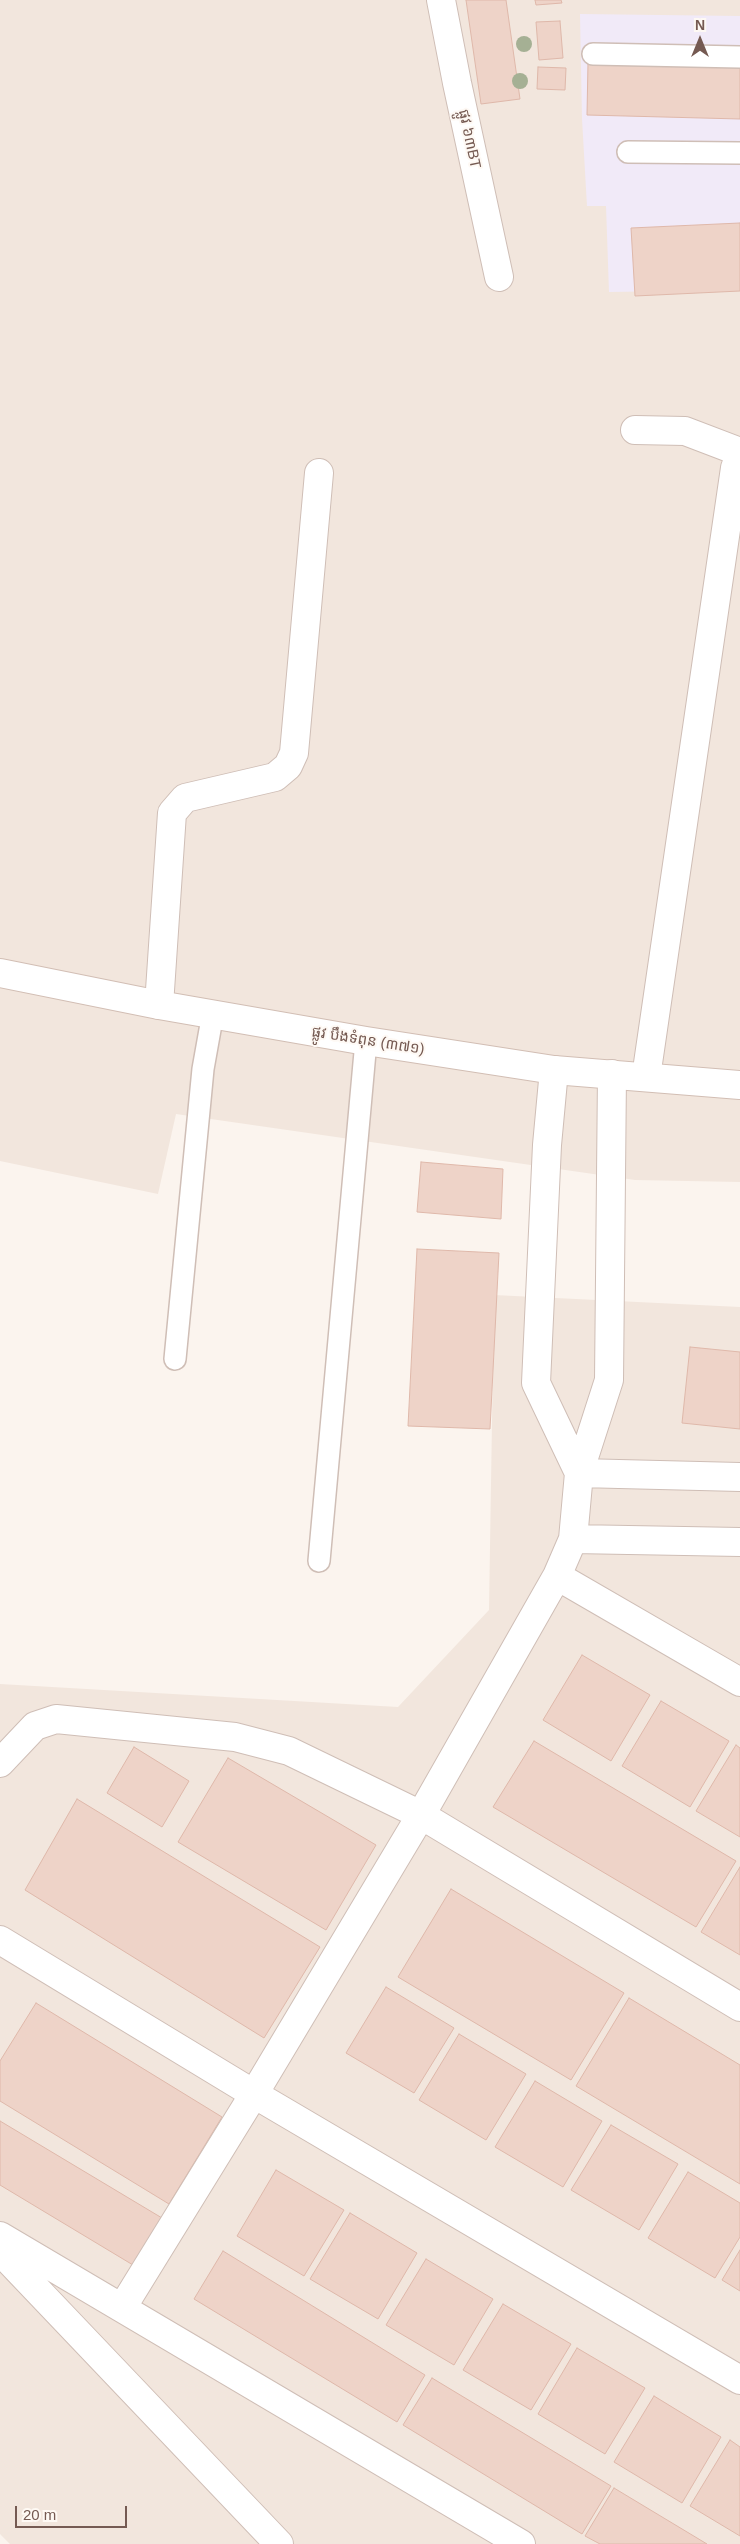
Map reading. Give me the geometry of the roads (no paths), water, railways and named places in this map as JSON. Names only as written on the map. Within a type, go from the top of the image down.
[{"type":"street","name":"ផ្លូវ ៦៣BT","points":[[442,0],[457,83],[499,277]]},
{"type":"street","points":[[635,430],[685,431],[740,453],[734,477],[646,1077]]},
{"type":"street","points":[[159,1005],[172,813],[185,798],[275,777],[288,766],[294,753],[319,473]]},
{"type":"street","name":"ផ្លូវ បឹងទំពុន (៣៧១)","points":[[0,973],[159,1005],[366,1041],[554,1070],[740,1085]]},
{"type":"street","points":[[554,1070],[548,1145],[536,1383],[579,1473]]},
{"type":"street","points":[[122,2308],[254,2094],[420,1815],[557,1576],[573,1540],[579,1473],[609,1380],[612,1074]]},
{"type":"street","points":[[579,1473],[740,1477]]},
{"type":"street","points":[[573,1540],[740,1542]]},
{"type":"street","points":[[557,1576],[740,1682]]},
{"type":"street","points":[[0,1763],[35,1726],[56,1719],[235,1737],[289,1751],[420,1815],[740,2007]]},
{"type":"street","points":[[0,1940],[254,2094],[740,2380]]},
{"type":"street","points":[[0,2236],[520,2544]]},
{"type":"street","points":[[0,2252],[279,2544]]},
{"type":"lane","points":[[593,54],[740,56]]},
{"type":"lane","points":[[628,152],[740,153]]},
{"type":"lane","points":[[175,1359],[203,1069],[213,1014]]},
{"type":"lane","points":[[319,1561],[366,1041]]}]
